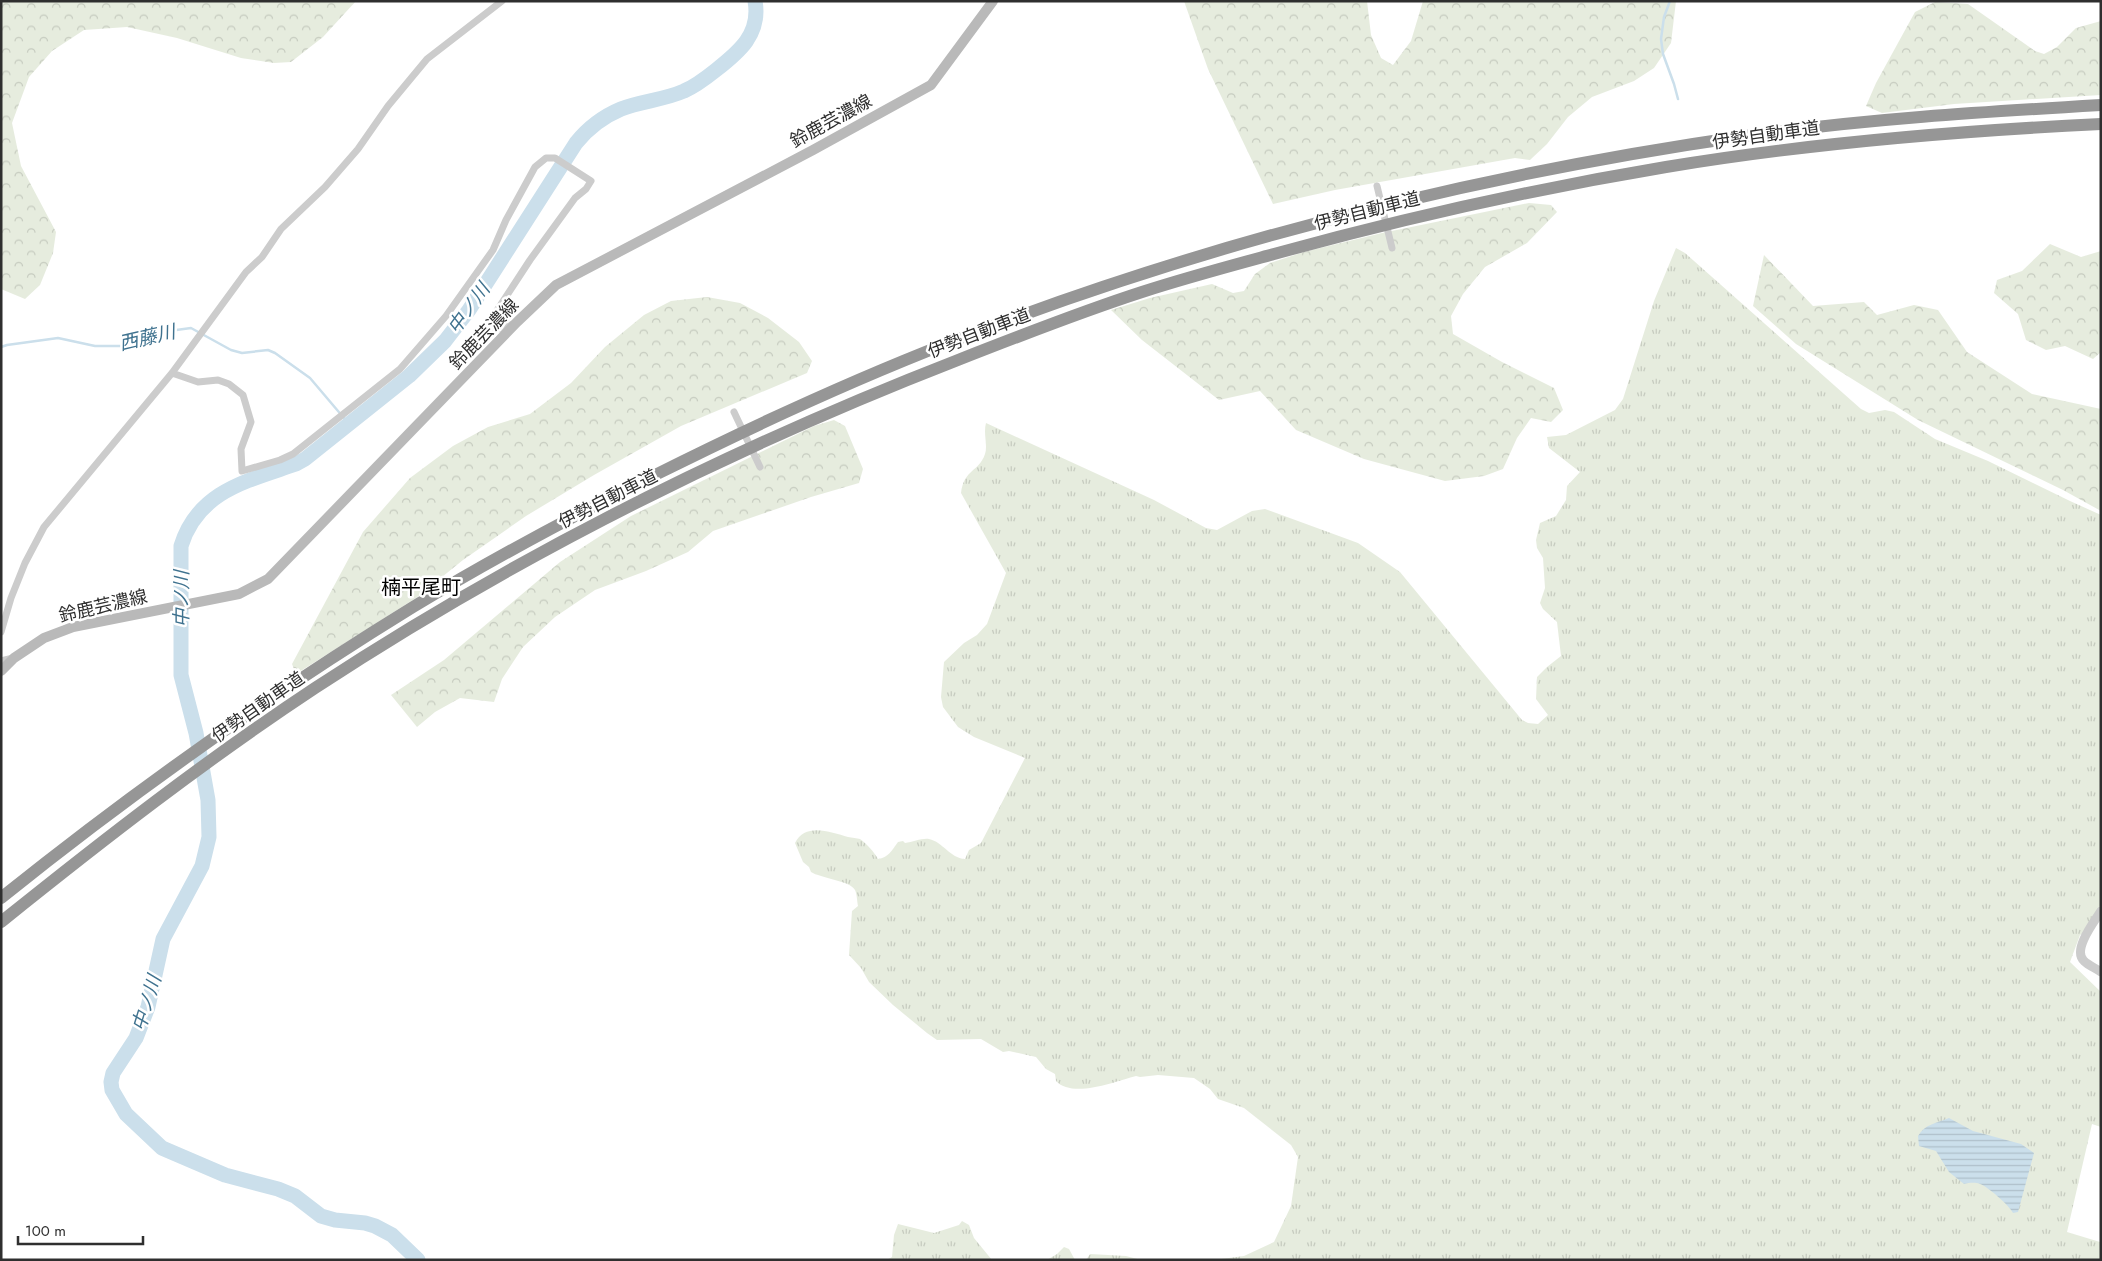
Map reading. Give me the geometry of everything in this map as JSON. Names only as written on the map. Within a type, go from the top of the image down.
[{"type":"highway","name":"伊勢自動車道","points":[[1,898],[150,782],[273,696],[414,606],[581,512],[829,393],[950,342],[1128,279],[1201,256],[1393,204],[1577,164],[1746,136],[1808,128],[1926,116],[2101,106]]},
{"type":"highway","name":"伊勢自動車道","points":[[1,922],[161,797],[282,711],[369,654],[480,587],[595,524],[780,435],[886,388],[1018,336],[1205,272],[1396,221],[1468,204],[1671,166],[1826,144],[1923,134],[2101,124]]},
{"type":"main road","name":"鈴鹿芸濃線","points":[[1,671],[14,658],[44,638],[73,627],[238,594],[268,579],[517,322],[556,285],[813,150],[931,85],[993,1]]},
{"type":"street","points":[[1,632],[11,598],[25,563],[44,528],[172,373],[246,272],[262,257],[281,229],[358,150],[388,106],[427,59],[502,1]]},
{"type":"street","points":[[172,373],[198,382],[218,380],[229,384],[243,395],[251,422],[241,449],[242,471],[280,460],[293,454],[400,368],[446,316],[493,250],[506,220],[535,167],[546,158],[555,158],[590,181],[586,189],[576,198],[530,260],[484,334],[517,322]]},
{"type":"street","points":[[1377,186],[1392,248]]},
{"type":"street","points":[[734,412],[760,467]]},
{"type":"street","points":[[1,661],[14,658]]},
{"type":"street","points":[[2101,911],[2082,942],[2080,952],[2082,960],[2101,972]]},
{"type":"green space","points":[[1,1],[356,1],[323,37],[291,62],[274,63],[241,58],[177,38],[127,27],[84,30],[52,51],[29,77],[12,123],[21,166],[56,232],[53,253],[40,285],[25,299],[1,289]]},
{"type":"green space","points":[[1184,1],[1367,1],[1371,35],[1381,58],[1393,65],[1411,41],[1423,1],[1676,1],[1671,43],[1654,68],[1634,81],[1592,97],[1568,117],[1547,144],[1530,160],[1515,158],[1335,190],[1273,204],[1208,69]]},
{"type":"green space","points":[[1935,2],[1968,4],[2035,51],[2044,54],[2057,47],[2076,28],[2101,21],[2101,95],[1954,104],[1882,113],[1866,106],[1876,83],[1915,12]]},
{"type":"green space","points":[[1529,203],[1551,205],[1557,212],[1527,243],[1485,267],[1463,294],[1451,316],[1453,334],[1502,362],[1554,388],[1563,410],[1551,422],[1531,418],[1517,438],[1503,469],[1484,476],[1445,481],[1364,459],[1296,430],[1260,391],[1219,400],[1142,340],[1111,310],[1150,298],[1212,284],[1233,293],[1244,291],[1255,274],[1270,263],[1304,252],[1382,233]]},
{"type":"green space","points":[[2050,244],[2081,257],[2101,251],[2101,352],[2093,359],[2065,346],[2046,350],[2026,340],[2018,314],[1994,293],[1997,280],[2022,271]]},
{"type":"green space","points":[[1676,248],[1685,253],[1861,409],[1869,413],[1885,410],[1894,412],[1935,439],[1988,461],[2101,515],[2101,904],[2084,933],[2080,935],[2070,962],[2101,992],[2101,1127],[2092,1124],[2067,1232],[2100,1242],[2101,1260],[1214,1260],[1244,1256],[1274,1242],[1291,1206],[1298,1157],[1291,1145],[1244,1108],[1218,1099],[1210,1089],[1194,1078],[1158,1075],[1136,1076],[1106,1085],[1073,1089],[1063,1086],[1056,1081],[1055,1074],[1046,1069],[1036,1057],[1009,1051],[1003,1052],[981,1039],[937,1040],[893,1005],[869,982],[861,968],[849,955],[852,911],[858,906],[855,890],[848,884],[811,872],[809,867],[803,862],[795,843],[805,832],[826,831],[860,839],[878,859],[892,851],[898,842],[903,841],[905,843],[929,839],[938,843],[955,856],[965,859],[969,850],[981,843],[1025,758],[974,737],[958,727],[943,707],[941,697],[944,662],[964,643],[977,635],[987,624],[1006,573],[961,493],[965,479],[979,464],[985,454],[986,423],[1154,500],[1206,528],[1217,530],[1252,511],[1265,509],[1358,543],[1400,572],[1522,720],[1538,724],[1548,715],[1536,699],[1537,677],[1561,656],[1557,622],[1543,609],[1540,603],[1545,588],[1543,558],[1537,548],[1536,540],[1540,523],[1556,516],[1566,500],[1567,486],[1580,472],[1549,448],[1547,437],[1566,435],[1615,410],[1623,399],[1654,301]]},
{"type":"green space","points":[[1764,255],[1813,306],[1864,302],[1877,315],[1914,305],[1938,310],[1967,352],[2032,394],[2101,409],[2101,511],[2063,490],[1918,420],[1796,344],[1753,306]]},
{"type":"green space","points":[[707,297],[740,303],[768,318],[799,342],[812,361],[807,373],[681,426],[594,475],[526,516],[463,560],[416,598],[296,674],[292,664],[363,532],[410,478],[453,446],[488,427],[530,414],[571,383],[605,347],[644,315],[671,301]]},
{"type":"green space","points":[[834,420],[845,426],[863,469],[859,483],[811,497],[713,531],[688,552],[646,571],[595,590],[555,617],[523,647],[502,679],[494,702],[460,698],[435,712],[417,727],[391,695],[444,660],[560,562],[631,516],[814,426]]},
{"type":"green space","points":[[962,1221],[969,1225],[974,1238],[992,1260],[887,1260],[892,1257],[894,1235],[898,1224],[934,1233],[959,1225]]},
{"type":"green space","points":[[1064,1247],[1069,1249],[1075,1260],[1047,1260],[1057,1254]]},
{"type":"green space","points":[[1090,1254],[1126,1256],[1141,1260],[1086,1260]]},
{"type":"water","points":[[1949,1118],[1973,1131],[2021,1144],[2034,1153],[2018,1212],[2013,1213],[1993,1192],[1983,1186],[1976,1183],[1964,1184],[1949,1172],[1936,1151],[1919,1146],[1918,1136],[1924,1129]]},
{"type":"waterway","name":"中ノ川","points":[[418,1260],[392,1235],[375,1226],[321,1216],[295,1196],[278,1189],[225,1175],[162,1148],[126,1114],[112,1090],[113,1073],[136,1038],[148,1007],[163,939],[202,866],[209,837],[208,800],[196,733],[181,675],[181,546],[189,527],[199,512],[212,500],[243,483],[305,459],[409,376],[445,341],[469,310],[576,143],[596,123],[614,112],[629,106],[676,94],[693,87],[708,76],[733,56],[746,41],[755,23],[755,1]]},
{"type":"waterway","points":[[1670,1],[1664,17],[1661,39],[1663,54],[1678,99]]},
{"type":"waterway","name":"西藤川","points":[[1,347],[58,338],[95,346],[122,346],[169,331],[191,328],[231,350],[242,353],[268,350],[275,353],[310,378],[349,424]]},
{"type":"district","name":"楠平尾町","points":[[421,587]]}]
